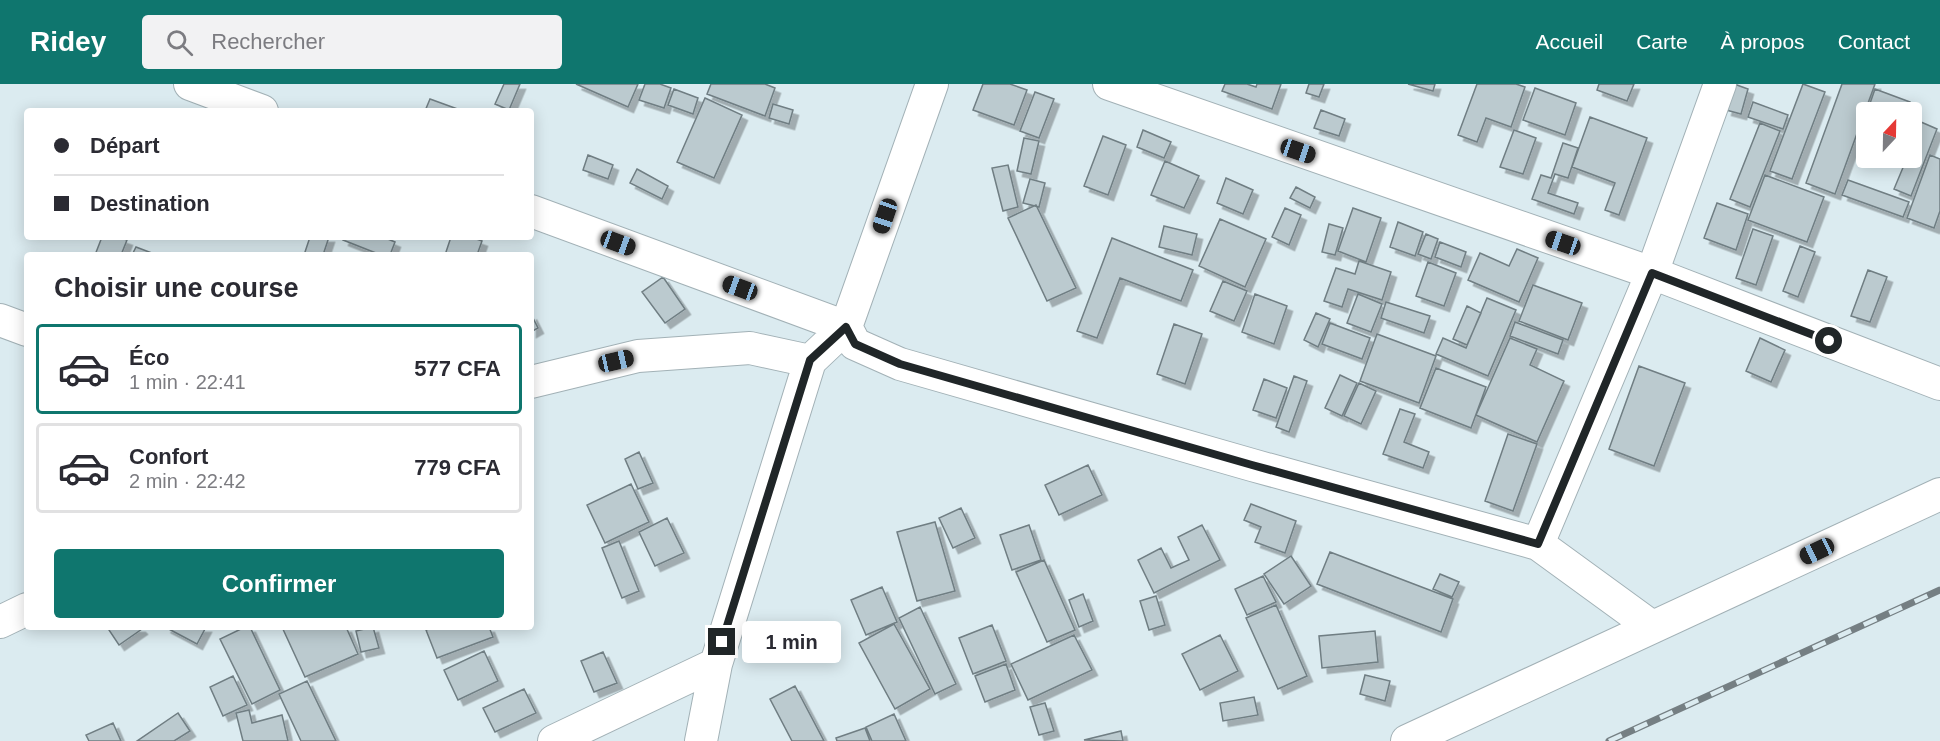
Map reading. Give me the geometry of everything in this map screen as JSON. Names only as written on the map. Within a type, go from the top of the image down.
[{"type":"street","points":[[190,84],[254,108]]},
{"type":"street","points":[[701,741],[716,664],[810,360],[846,327],[932,84]]},
{"type":"street","points":[[1109,84],[1652,273],[1940,384]]},
{"type":"street","points":[[1538,544],[1652,273],[1720,84]]},
{"type":"street","points":[[534,212],[846,327],[855,344],[900,364],[1538,544],[1652,627]]},
{"type":"street","points":[[0,320],[24,329]]},
{"type":"street","points":[[534,381],[638,356],[750,348],[810,360]]},
{"type":"street","points":[[1407,741],[1940,494]]},
{"type":"street","points":[[0,622],[24,610]]},
{"type":"street","points":[[554,741],[716,664]]},
{"type":"building","points":[[504,84],[520,84],[510,108],[495,104]]},
{"type":"building","points":[[576,84],[638,84],[628,107]]},
{"type":"building","points":[[645,84],[660,84],[671,88],[664,108],[639,100]]},
{"type":"building","points":[[711,84],[765,84],[775,88],[765,116],[707,94]]},
{"type":"building","points":[[983,84],[1010,84],[1027,90],[1014,125],[973,110]]},
{"type":"building","points":[[1225,84],[1247,84],[1256,87],[1257,84],[1281,84],[1272,109],[1222,91]]},
{"type":"building","points":[[1309,84],[1324,84],[1319,97],[1306,93]]},
{"type":"building","points":[[1408,84],[1435,84],[1433,91]]},
{"type":"building","points":[[1477,84],[1516,84],[1525,87],[1511,127],[1486,118],[1477,142],[1458,135]]},
{"type":"building","points":[[1599,84],[1634,84],[1627,101],[1597,90]]},
{"type":"building","points":[[1734,84],[1748,89],[1741,114],[1726,110]]},
{"type":"building","points":[[1803,84],[1825,92],[1792,179],[1770,171]]},
{"type":"building","points":[[1842,84],[1875,84],[1868,102],[1856,102],[1856,136],[1835,194],[1806,183]]},
{"type":"building","points":[[1535,88],[1576,103],[1565,135],[1523,120]]},
{"type":"building","points":[[674,89],[698,98],[693,114],[668,105]]},
{"type":"building","points":[[1875,89],[1910,102],[1870,102]]},
{"type":"building","points":[[1035,92],[1054,99],[1039,138],[1020,131]]},
{"type":"building","points":[[705,98],[742,115],[714,178],[677,162]]},
{"type":"building","points":[[430,99],[455,108],[426,108]]},
{"type":"building","points":[[1753,102],[1788,115],[1783,129],[1748,117]]},
{"type":"building","points":[[773,104],[793,110],[789,124],[769,118]]},
{"type":"building","points":[[1321,110],[1345,119],[1339,136],[1314,128]]},
{"type":"building","points":[[1590,117],[1647,138],[1619,215],[1605,210],[1615,183],[1572,167]]},
{"type":"building","points":[[1922,122],[1937,129],[1922,168]]},
{"type":"building","points":[[1760,123],[1780,131],[1750,207],[1730,199]]},
{"type":"building","points":[[1143,130],[1171,142],[1164,158],[1137,147]]},
{"type":"building","points":[[1514,130],[1536,138],[1523,174],[1500,167]]},
{"type":"building","points":[[1103,136],[1126,145],[1108,195],[1084,186]]},
{"type":"building","points":[[1024,138],[1039,141],[1031,174],[1017,171]]},
{"type":"building","points":[[1563,143],[1578,148],[1568,178],[1555,174],[1548,193],[1578,203],[1574,214],[1532,199],[1541,175],[1551,178]]},
{"type":"building","points":[[588,155],[613,165],[608,179],[583,170]]},
{"type":"building","points":[[1930,155],[1940,159],[1940,211],[1934,228],[1907,218]]},
{"type":"building","points":[[1165,161],[1199,176],[1184,208],[1151,195]]},
{"type":"building","points":[[1008,165],[1018,207],[1003,211],[992,168]]},
{"type":"building","points":[[1903,168],[1922,168],[1911,196],[1894,189]]},
{"type":"building","points":[[637,169],[668,186],[662,199],[630,183]]},
{"type":"building","points":[[1765,175],[1824,197],[1807,242],[1748,220]]},
{"type":"building","points":[[1226,178],[1253,190],[1243,214],[1217,203]]},
{"type":"building","points":[[1030,179],[1045,183],[1039,207],[1023,203]]},
{"type":"building","points":[[1848,180],[1909,202],[1903,217],[1842,195]]},
{"type":"building","points":[[1296,187],[1315,197],[1310,208],[1290,198]]},
{"type":"building","points":[[1717,203],[1748,214],[1736,250],[1704,238]]},
{"type":"building","points":[[1036,205],[1076,288],[1047,301],[1008,218]]},
{"type":"building","points":[[1285,208],[1301,215],[1289,245],[1272,237]]},
{"type":"building","points":[[1353,208],[1381,218],[1366,262],[1338,251]]},
{"type":"building","points":[[1220,219],[1266,239],[1245,287],[1199,266]]},
{"type":"building","points":[[1398,222],[1423,232],[1415,256],[1390,247]]},
{"type":"building","points":[[1329,224],[1343,228],[1335,255],[1322,252]]},
{"type":"building","points":[[1164,226],[1197,234],[1192,255],[1159,247]]},
{"type":"building","points":[[1753,229],[1773,236],[1756,285],[1736,278]]},
{"type":"building","points":[[1426,234],[1438,239],[1431,259],[1418,254]]},
{"type":"building","points":[[1112,238],[1193,270],[1181,301],[1120,278],[1097,338],[1077,331]]},
{"type":"building","points":[[101,240],[127,240],[122,252],[96,252]]},
{"type":"building","points":[[309,240],[328,240],[324,252],[305,252]]},
{"type":"building","points":[[343,240],[390,240],[395,242],[391,252],[373,252]]},
{"type":"building","points":[[450,240],[482,241],[478,252],[446,252]]},
{"type":"building","points":[[1440,242],[1466,252],[1461,267],[1435,257]]},
{"type":"building","points":[[1800,246],[1815,252],[1798,297],[1783,291]]},
{"type":"building","points":[[136,247],[149,252],[134,252]]},
{"type":"building","points":[[1517,249],[1538,258],[1519,302],[1468,280],[1480,253],[1509,266]]},
{"type":"building","points":[[1359,261],[1391,272],[1382,300],[1348,289],[1342,307],[1324,301],[1336,268],[1355,274]]},
{"type":"building","points":[[1428,262],[1456,273],[1444,306],[1416,296]]},
{"type":"building","points":[[1868,270],[1887,277],[1870,322],[1851,316]]},
{"type":"building","points":[[663,277],[685,309],[665,323],[642,292]]},
{"type":"building","points":[[1223,281],[1247,291],[1234,321],[1210,311]]},
{"type":"building","points":[[1533,285],[1582,303],[1568,340],[1519,321]]},
{"type":"building","points":[[1255,294],[1287,306],[1274,344],[1242,332]]},
{"type":"building","points":[[1358,294],[1382,304],[1371,332],[1347,323]]},
{"type":"building","points":[[1487,298],[1516,310],[1488,376],[1436,354],[1443,338],[1466,348]]},
{"type":"building","points":[[1386,302],[1430,316],[1424,333],[1381,318]]},
{"type":"building","points":[[1467,306],[1481,313],[1467,345],[1453,339]]},
{"type":"building","points":[[1316,313],[1330,319],[1318,347],[1304,340]]},
{"type":"building","points":[[1515,322],[1563,340],[1558,354],[1510,336]]},
{"type":"building","points":[[1330,323],[1370,338],[1362,359],[1322,344]]},
{"type":"building","points":[[1174,324],[1202,334],[1185,384],[1157,374]]},
{"type":"building","points":[[1377,334],[1436,356],[1419,403],[1360,381]]},
{"type":"building","points":[[1510,338],[1537,349],[1530,365],[1564,381],[1537,442],[1476,415]]},
{"type":"building","points":[[1760,338],[1785,350],[1771,382],[1746,371]]},
{"type":"building","points":[[1639,366],[1685,383],[1654,466],[1609,449]]},
{"type":"building","points":[[1436,368],[1486,387],[1471,428],[1420,408]]},
{"type":"building","points":[[1340,375],[1357,383],[1342,416],[1325,408]]},
{"type":"building","points":[[1294,376],[1307,381],[1289,432],[1276,427]]},
{"type":"building","points":[[1264,379],[1287,388],[1276,418],[1253,410]]},
{"type":"building","points":[[1359,383],[1376,391],[1361,424],[1344,416]]},
{"type":"building","points":[[1400,409],[1415,414],[1404,442],[1429,452],[1423,468],[1383,454]]},
{"type":"building","points":[[1508,434],[1537,444],[1513,511],[1485,501]]},
{"type":"building","points":[[639,452],[653,483],[638,489],[625,459]]},
{"type":"building","points":[[1088,465],[1102,495],[1059,515],[1045,485]]},
{"type":"building","points":[[631,484],[649,522],[605,543],[587,505]]},
{"type":"building","points":[[1251,504],[1296,521],[1285,553],[1255,542],[1261,527],[1244,520]]},
{"type":"building","points":[[961,508],[975,538],[953,548],[939,518]]},
{"type":"building","points":[[667,518],[684,553],[655,566],[639,532]]},
{"type":"building","points":[[935,522],[955,591],[917,601],[897,532]]},
{"type":"building","points":[[1029,525],[1041,560],[1012,570],[1000,535]]},
{"type":"building","points":[[1202,525],[1220,560],[1154,593],[1138,560],[1161,548],[1171,568],[1189,560],[1178,537]]},
{"type":"building","points":[[619,541],[639,591],[622,598],[602,548]]},
{"type":"building","points":[[1330,552],[1453,599],[1441,632],[1317,584]]},
{"type":"building","points":[[1291,556],[1311,586],[1284,604],[1264,574]]},
{"type":"building","points":[[1044,560],[1075,630],[1047,642],[1016,572]]},
{"type":"building","points":[[1440,574],[1459,582],[1452,597],[1433,589]]},
{"type":"building","points":[[1263,576],[1276,602],[1247,615],[1235,589]]},
{"type":"building","points":[[882,587],[897,622],[866,635],[851,600]]},
{"type":"building","points":[[1083,594],[1093,621],[1079,627],[1069,600]]},
{"type":"building","points":[[1156,596],[1165,625],[1149,630],[1140,601]]},
{"type":"building","points":[[1276,605],[1307,676],[1278,689],[1246,618]]},
{"type":"building","points":[[920,607],[956,684],[935,694],[899,618]]},
{"type":"building","points":[[894,624],[930,689],[895,709],[859,643]]},
{"type":"building","points":[[992,625],[1006,661],[973,674],[959,638]]},
{"type":"building","points":[[109,630],[141,630],[119,645]]},
{"type":"building","points":[[171,630],[204,630],[197,644]]},
{"type":"building","points":[[239,630],[251,630],[280,690],[252,704],[220,639]]},
{"type":"building","points":[[283,630],[347,630],[358,654],[305,677]]},
{"type":"building","points":[[374,630],[379,648],[361,652],[356,631]]},
{"type":"building","points":[[426,630],[490,630],[493,637],[437,658]]},
{"type":"building","points":[[1375,631],[1378,662],[1322,668],[1319,636]]},
{"type":"building","points":[[1074,635],[1092,670],[1028,700],[1011,664]]},
{"type":"building","points":[[1220,635],[1238,671],[1200,690],[1182,654]]},
{"type":"building","points":[[484,651],[498,681],[458,700],[444,670]]},
{"type":"building","points":[[603,652],[617,683],[594,692],[581,661]]},
{"type":"building","points":[[1006,664],[1015,690],[985,702],[975,676]]},
{"type":"building","points":[[1365,675],[1390,681],[1385,701],[1360,694]]},
{"type":"building","points":[[233,676],[247,705],[223,716],[210,687]]},
{"type":"building","points":[[307,681],[336,741],[301,741],[279,694]]},
{"type":"building","points":[[795,686],[824,741],[792,741],[770,699]]},
{"type":"building","points":[[524,689],[536,713],[495,732],[483,708]]},
{"type":"building","points":[[1254,697],[1258,715],[1223,721],[1220,703]]},
{"type":"building","points":[[1045,703],[1054,731],[1039,735],[1030,707]]},
{"type":"building","points":[[249,710],[252,723],[282,715],[288,741],[243,741],[236,713]]},
{"type":"building","points":[[178,713],[190,731],[174,741],[137,741]]},
{"type":"building","points":[[894,714],[906,741],[872,741],[866,727]]},
{"type":"building","points":[[113,723],[121,741],[89,741],[86,735]]},
{"type":"building","points":[[865,728],[870,741],[837,741],[836,738]]},
{"type":"building","points":[[1121,731],[1123,741],[1084,740]]},
{"type":"railway","points":[[1609,741],[1940,590]]},
{"type":"route","points":[[722,642],[810,360],[846,327],[855,344],[900,364],[1538,544],[1652,273],[1829,341]]}]
